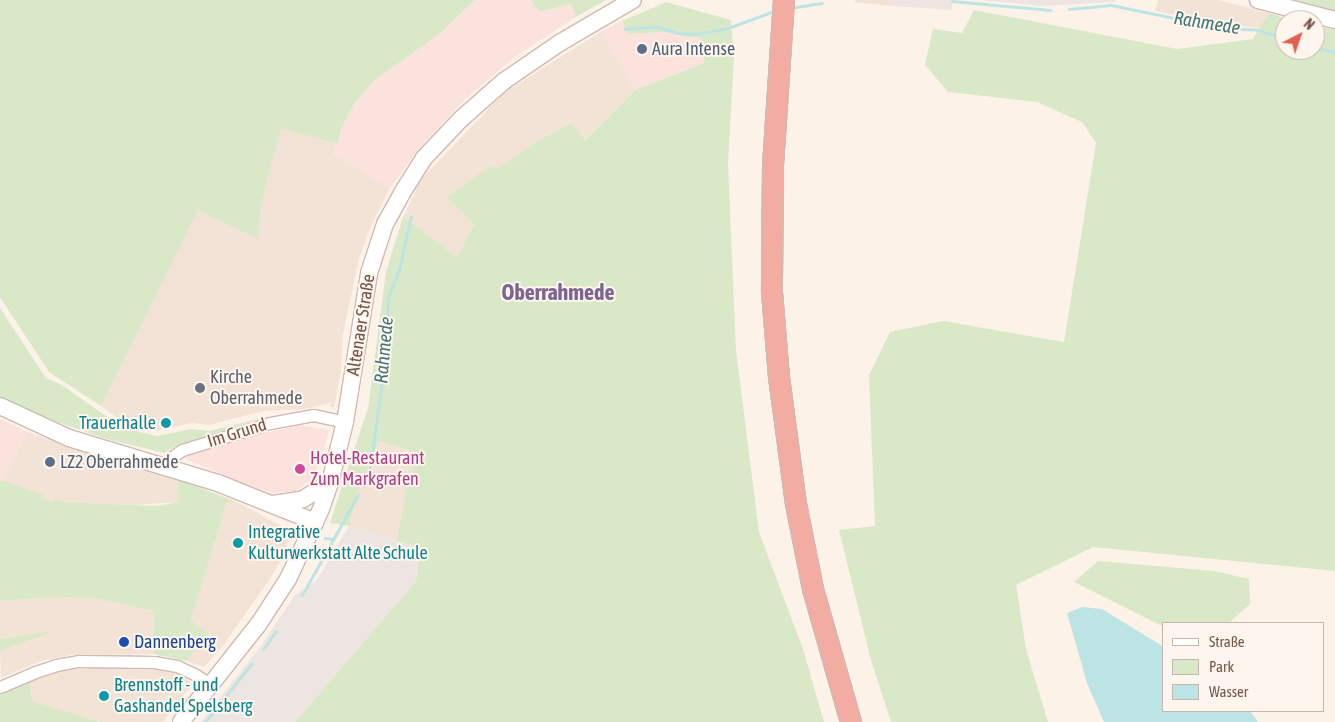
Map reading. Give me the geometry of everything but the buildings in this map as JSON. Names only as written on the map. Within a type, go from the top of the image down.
[{"type":"highway","points":[[784,0],[773,167],[780,377],[796,504],[813,589],[851,722]]},
{"type":"highway","points":[[792,0],[788,31],[780,174],[777,292],[806,508],[821,586],[859,722]]},
{"type":"main road","name":"Altenaer Straße","points":[[181,722],[258,625],[288,579],[315,522],[330,484],[345,422],[369,273],[385,224],[424,158],[461,119],[504,80],[561,42],[633,0]]},
{"type":"main road","points":[[1258,0],[1335,20]]},
{"type":"main road","points":[[0,406],[69,438],[218,482],[315,522]]},
{"type":"main road","points":[[272,504],[307,497],[330,484]]},
{"type":"street","name":"Im Grund","points":[[169,468],[172,457],[182,450],[270,423],[313,415],[345,422]]},
{"type":"street","points":[[0,687],[35,672],[56,665],[78,661],[154,662],[177,666],[191,672],[211,685]]},
{"type":"shaded area","points":[[475,0],[531,0],[539,12],[571,4],[576,17],[516,56],[463,101],[416,152],[390,188],[333,154],[342,127],[354,104],[374,81],[439,34]]},
{"type":"shaded area","points":[[855,0],[891,0],[892,6],[855,2]]},
{"type":"shaded area","points":[[891,0],[952,0],[952,10],[892,6]]},
{"type":"shaded area","points":[[980,0],[1115,0],[1115,2],[1041,6]]},
{"type":"shaded area","points":[[1158,0],[1218,0],[1268,13],[1260,28],[1214,23],[1155,11]]},
{"type":"shaded area","points":[[622,21],[628,34],[664,32],[687,37],[700,37],[704,63],[635,90],[602,31]]},
{"type":"shaded area","points":[[602,31],[635,90],[584,140],[570,123],[539,140],[497,169],[448,197],[474,224],[457,257],[403,218],[421,179],[505,92]]},
{"type":"shaded area","points":[[281,127],[337,144],[333,154],[390,188],[371,226],[359,259],[343,334],[341,371],[334,407],[330,407],[331,403],[304,409],[263,411],[209,425],[191,423],[156,431],[126,424],[101,406],[198,209],[258,238],[261,205]]},
{"type":"shaded area","points":[[0,419],[27,432],[2,481],[0,480]]},
{"type":"shaded area","points":[[298,425],[329,430],[322,455],[311,479],[296,491],[272,493],[244,484],[186,459],[186,454],[252,435]]},
{"type":"shaded area","points":[[27,432],[178,479],[180,502],[133,505],[65,502],[55,499],[52,503],[42,497],[43,495],[2,481]]},
{"type":"shaded area","points":[[379,441],[417,453],[405,495],[397,541],[349,526],[358,490]]},
{"type":"shaded area","points":[[227,502],[239,503],[278,524],[284,529],[288,540],[284,554],[270,579],[222,647],[204,667],[186,661],[208,634],[191,620]]},
{"type":"shaded area","points":[[349,526],[419,548],[417,580],[295,722],[201,722],[260,647],[295,595],[317,580]]},
{"type":"shaded area","points":[[59,597],[93,598],[154,611],[154,654],[71,655],[41,661],[1,678],[0,652],[2,650],[50,632],[0,639],[0,601]]},
{"type":"shaded area","points":[[98,667],[164,669],[186,678],[192,684],[163,722],[100,722],[31,701],[29,680],[66,669]]},
{"type":"green space","points":[[0,0],[475,0],[439,34],[374,81],[354,104],[342,127],[337,144],[281,128],[261,205],[258,239],[198,210],[101,406],[49,372],[0,297]]},
{"type":"green space","points":[[531,0],[606,0],[576,17],[571,4],[539,12]]},
{"type":"green space","points":[[1294,0],[1335,0],[1335,11],[1320,8]]},
{"type":"green space","points":[[666,2],[731,20],[734,57],[728,163],[736,351],[759,532],[803,649],[824,722],[295,722],[417,580],[419,548],[397,541],[405,495],[417,453],[379,441],[358,490],[349,526],[330,523],[368,408],[386,272],[403,217],[457,257],[474,224],[447,197],[490,166],[497,169],[539,140],[571,123],[585,140],[635,90],[704,63],[700,37],[687,37],[664,32],[628,34],[622,21]]},
{"type":"green space","points":[[974,10],[1177,49],[1253,39],[1268,13],[1275,15],[1275,60],[1325,60],[1325,28],[1335,30],[1335,571],[1093,547],[1016,585],[1026,649],[1048,722],[891,722],[871,660],[839,530],[875,526],[869,375],[890,332],[943,321],[1064,342],[1096,143],[1082,122],[1037,102],[948,92],[925,65],[933,29],[962,33]]},
{"type":"green space","points":[[0,308],[46,378],[62,385],[123,428],[157,436],[191,429],[209,431],[265,417],[176,446],[164,453],[107,439],[51,420],[0,398]]},
{"type":"green space","points":[[178,479],[239,503],[227,502],[191,620],[208,634],[186,661],[154,654],[154,611],[93,598],[59,597],[0,601],[0,480],[44,495],[42,497],[52,503],[55,499],[65,502],[156,506],[179,502]]},
{"type":"green space","points":[[1098,561],[1214,571],[1249,579],[1250,604],[1230,622],[1162,622],[1162,626],[1074,582]]},
{"type":"green space","points":[[52,632],[0,652],[0,639]]},
{"type":"green space","points":[[29,680],[32,701],[100,722],[0,722],[0,694]]},
{"type":"water","points":[[1082,607],[1102,609],[1162,646],[1162,712],[1251,712],[1258,722],[1104,722],[1087,683],[1067,613]]},
{"type":"waterway","name":"Rahmede","points":[[952,1],[1051,10]]},
{"type":"waterway","name":"Rahmede","points":[[790,8],[822,3]]},
{"type":"waterway","name":"Rahmede","points":[[1069,9],[1111,5],[1223,28],[1257,30],[1275,35]]},
{"type":"waterway","name":"Rahmede","points":[[625,29],[657,27],[678,33],[697,34],[728,28],[777,10]]},
{"type":"waterway","name":"Rahmede","points":[[1325,50],[1335,52]]},
{"type":"waterway","name":"Rahmede","points":[[364,486],[370,467],[386,353],[388,298],[399,270],[411,216]]},
{"type":"waterway","name":"Rahmede","points":[[302,595],[358,495]]},
{"type":"waterway","points":[[325,538],[333,539]]},
{"type":"waterway","name":"Rahmede","points":[[263,649],[276,631]]},
{"type":"waterway","name":"Rahmede","points":[[205,722],[252,663]]},
{"type":"place","name":"Aura Intense","points":[[642,49]]},
{"type":"place","name":"Kirche Oberrahmede","points":[[200,388]]},
{"type":"place","name":"Trauerhalle","points":[[166,423]]},
{"type":"place","name":"LZ2 Oberrahmede","points":[[50,462]]},
{"type":"place","name":"Hotel-Restaurant Zum Markgrafen","points":[[300,469]]},
{"type":"place","name":"Integrative Kulturwerkstatt Alte Schule","points":[[238,543]]},
{"type":"place","name":"Dannenberg","points":[[124,642]]},
{"type":"place","name":"Brennstoff - und Gashandel Spelsberg","points":[[104,696]]},
{"type":"district","name":"Oberrahmede","points":[[558,293]]}]
